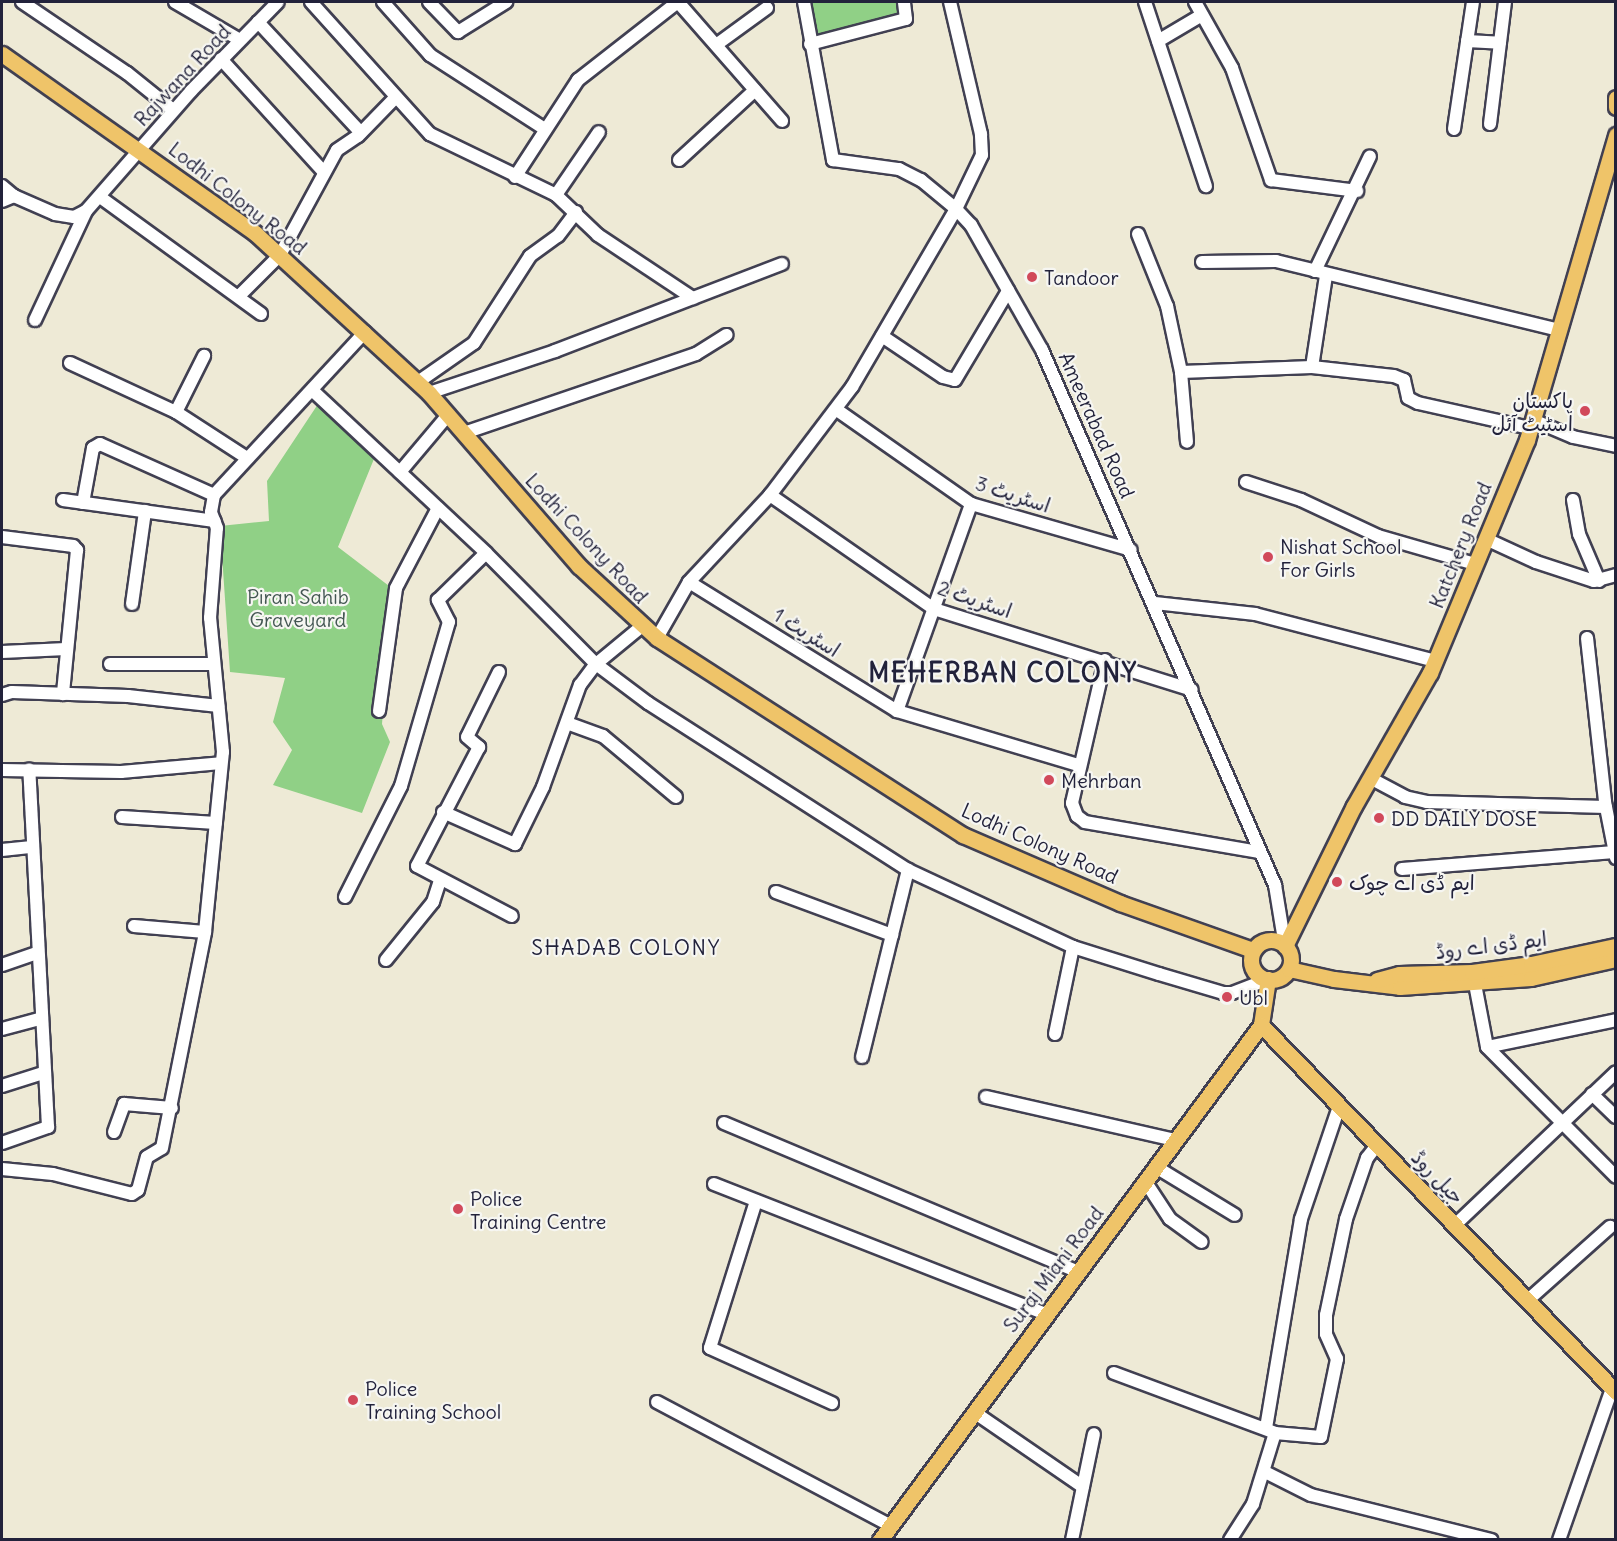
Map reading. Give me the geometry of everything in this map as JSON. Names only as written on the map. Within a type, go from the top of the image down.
[{"type":"main road","name":"Lodhi Colony Road","points":[[2,54],[141,149],[280,255],[429,393],[579,566],[657,638],[963,835],[1120,903],[1253,950]]},
{"type":"main road","points":[[1616,98],[1616,107]]},
{"type":"main road","name":"Katchery Road","points":[[1285,946],[1370,778],[1435,662],[1486,538],[1532,424],[1616,135]]},
{"type":"main road","points":[[1269,940],[1285,946],[1290,954],[1289,969],[1278,978],[1268,980],[1254,970],[1253,950],[1269,940]]},
{"type":"main road","name":"ایم ڈی اے روڈ","points":[[1371,982],[1399,974],[1472,972],[1532,964],[1616,946]]},
{"type":"main road","name":"ایم ڈی اے روڈ","points":[[1289,969],[1334,979],[1401,987],[1475,984],[1531,978],[1616,959]]},
{"type":"main road","points":[[1261,1025],[1268,980]]},
{"type":"main road","name":"جیل روڈ","points":[[1261,1025],[1614,1391]]},
{"type":"main road","name":"Suraj Miani Road","points":[[880,1539],[1261,1025]]},
{"type":"street","points":[[22,2],[127,74],[173,110]]},
{"type":"street","points":[[175,2],[240,40]]},
{"type":"street","name":"Rajwana Road","points":[[86,211],[100,198],[173,110],[278,2]]},
{"type":"street","points":[[311,2],[395,99],[439,140],[556,195],[615,248],[693,298]]},
{"type":"street","points":[[384,2],[430,55],[545,129]]},
{"type":"street","points":[[429,2],[455,31],[462,32],[506,2]]},
{"type":"street","points":[[515,177],[586,71],[678,2],[782,121]]},
{"type":"street","name":"Ameerabad Road","points":[[804,2],[810,44],[835,162],[899,169],[921,180],[956,209],[971,225],[1042,350],[1155,603],[1259,852],[1275,885],[1285,946]]},
{"type":"street","points":[[810,44],[906,19],[904,2]]},
{"type":"street","points":[[657,638],[689,582],[770,495],[837,410],[956,209],[982,155],[981,134],[950,2]]},
{"type":"street","points":[[1144,2],[1206,186]]},
{"type":"street","points":[[1195,2],[1232,68],[1271,180],[1357,191]]},
{"type":"street","points":[[1454,129],[1473,2]]},
{"type":"street","points":[[1490,124],[1505,2]]},
{"type":"street","points":[[716,45],[767,8]]},
{"type":"street","points":[[1158,41],[1202,15]]},
{"type":"street","points":[[258,22],[360,133]]},
{"type":"street","points":[[1467,41],[1500,43]]},
{"type":"street","points":[[221,59],[324,172]]},
{"type":"street","points":[[679,160],[755,90]]},
{"type":"street","points":[[238,296],[280,255],[337,150],[360,133],[395,99]]},
{"type":"street","points":[[556,195],[599,132]]},
{"type":"street","points":[[1312,368],[1321,273],[1370,156]]},
{"type":"street","points":[[2,186],[14,196],[55,214],[74,217],[86,211]]},
{"type":"street","points":[[2,201],[14,196]]},
{"type":"street","points":[[100,198],[261,314]]},
{"type":"street","points":[[35,320],[86,211]]},
{"type":"street","points":[[418,382],[474,343],[530,256],[558,236],[576,212]]},
{"type":"street","points":[[1138,234],[1167,306],[1181,372],[1187,442]]},
{"type":"street","points":[[1202,262],[1276,261],[1424,295],[1560,330]]},
{"type":"street","points":[[429,393],[782,264]]},
{"type":"street","points":[[882,336],[948,380],[955,380],[1008,291]]},
{"type":"street","points":[[2,1169],[53,1174],[132,1194],[138,1190],[147,1157],[162,1148],[172,1108],[205,932],[221,763],[210,618],[215,521],[214,495],[365,332]]},
{"type":"street","points":[[464,433],[696,354],[726,335]]},
{"type":"street","points":[[176,412],[204,356]]},
{"type":"street","points":[[70,363],[176,412],[248,458]]},
{"type":"street","points":[[1181,372],[1312,368],[1400,377],[1412,401],[1532,424],[1573,437],[1616,446]]},
{"type":"street","points":[[312,390],[486,553],[596,664],[648,703],[908,870],[1073,947],[1222,993],[1268,980]]},
{"type":"street","name":"اسٹریٹ 3","points":[[837,410],[972,504],[1131,550]]},
{"type":"street","points":[[400,472],[448,415]]},
{"type":"street","points":[[83,503],[93,448],[100,444],[214,495]]},
{"type":"street","points":[[1246,482],[1301,500],[1378,536],[1475,564]]},
{"type":"street","name":"اسٹریٹ 2","points":[[770,495],[934,609],[1105,660],[1192,690]]},
{"type":"street","points":[[63,500],[215,521]]},
{"type":"street","points":[[1573,500],[1579,534],[1599,581]]},
{"type":"street","points":[[897,711],[972,504]]},
{"type":"street","points":[[379,711],[396,588],[438,508]]},
{"type":"street","points":[[132,604],[145,511]]},
{"type":"street","points":[[2,537],[73,546],[77,550],[63,694]]},
{"type":"street","points":[[1486,538],[1536,562],[1599,581],[1616,575]]},
{"type":"street","points":[[345,897],[400,786],[449,622],[438,600],[486,553]]},
{"type":"street","name":"اسٹریٹ 1","points":[[689,582],[897,711],[1078,765]]},
{"type":"street","points":[[1155,603],[1255,614],[1435,662]]},
{"type":"street","points":[[443,812],[516,844],[543,787],[580,686],[596,664],[642,626]]},
{"type":"street","points":[[1402,869],[1615,855],[1613,833],[1606,807],[1587,638]]},
{"type":"street","points":[[2,652],[66,649]]},
{"type":"street","points":[[1105,660],[1078,765],[1072,803],[1080,820],[1259,852]]},
{"type":"street","points":[[110,664],[214,664]]},
{"type":"street","points":[[499,672],[467,737],[479,747],[443,812],[417,866],[512,916]]},
{"type":"street","points":[[2,695],[12,692],[128,696],[218,706]]},
{"type":"street","points":[[567,723],[603,736],[676,797]]},
{"type":"street","points":[[2,770],[121,772],[221,763]]},
{"type":"street","points":[[2,1143],[47,1129],[39,1019],[29,770]]},
{"type":"street","points":[[1370,778],[1405,797],[1426,802],[1606,807]]},
{"type":"street","points":[[122,817],[216,823]]},
{"type":"street","points":[[2,850],[32,847]]},
{"type":"street","points":[[862,1057],[908,870]]},
{"type":"street","points":[[386,960],[433,902],[440,880]]},
{"type":"street","points":[[776,892],[892,935]]},
{"type":"street","points":[[135,926],[205,932]]},
{"type":"street","points":[[1055,1034],[1073,947]]},
{"type":"street","points":[[2,964],[36,953]]},
{"type":"street","points":[[1475,984],[1487,1047],[1616,1177]]},
{"type":"street","points":[[2,1029],[39,1019]]},
{"type":"street","points":[[1487,1047],[1616,1020]]},
{"type":"street","points":[[2,1086],[43,1072]]},
{"type":"street","points":[[1455,1225],[1616,1072]]},
{"type":"street","points":[[1592,1094],[1616,1117]]},
{"type":"street","points":[[986,1097],[1176,1140]]},
{"type":"street","points":[[114,1132],[124,1104],[172,1108]]},
{"type":"street","points":[[1230,1539],[1253,1504],[1265,1472],[1302,1220],[1339,1107]]},
{"type":"street","points":[[724,1123],[1078,1272]]},
{"type":"street","points":[[1114,1373],[1271,1430],[1316,1439],[1324,1431],[1337,1359],[1326,1334],[1326,1315],[1346,1219],[1368,1158],[1377,1145]]},
{"type":"street","points":[[1155,1167],[1235,1215]]},
{"type":"street","points":[[1145,1181],[1170,1219],[1202,1242]]},
{"type":"street","points":[[714,1184],[1046,1314]]},
{"type":"street","points":[[756,1201],[710,1348],[832,1403]]},
{"type":"street","points":[[1528,1300],[1610,1227]]},
{"type":"street","points":[[1559,1539],[1614,1391]]},
{"type":"street","points":[[657,1402],[891,1526]]},
{"type":"street","points":[[974,1412],[1083,1487]]},
{"type":"street","points":[[1072,1539],[1094,1434]]},
{"type":"street","points":[[1265,1472],[1311,1495],[1463,1536],[1491,1539]]},
{"type":"green space","points":[[806,2],[902,2],[904,17],[812,40]]},
{"type":"green space","name":"Piran Sahib Graveyard","points":[[320,401],[376,454],[338,547],[393,589],[382,724],[390,742],[362,813],[273,785],[292,750],[273,722],[285,678],[230,672],[220,526],[269,521],[267,481]]},
{"type":"place","name":"Tandoor","points":[[1032,277]]},
{"type":"place","name":"پاکستان اسٹیٹ آئل","points":[[1585,411]]},
{"type":"place","name":"Nishat School For Girls","points":[[1268,557]]},
{"type":"place","name":"Mehrban","points":[[1049,780]]},
{"type":"place","name":"DD DAILY DOSE","points":[[1379,818]]},
{"type":"place","name":"ایم ڈی اے چوک","points":[[1337,882]]},
{"type":"place","name":"Ubl","points":[[1227,997]]},
{"type":"place","name":"Police Training Centre","points":[[458,1209]]},
{"type":"place","name":"Police Training School","points":[[353,1400]]},
{"type":"district","name":"MEHERBAN COLONY","points":[[1003,673]]},
{"type":"district","name":"SHADAB COLONY","points":[[626,948]]}]
